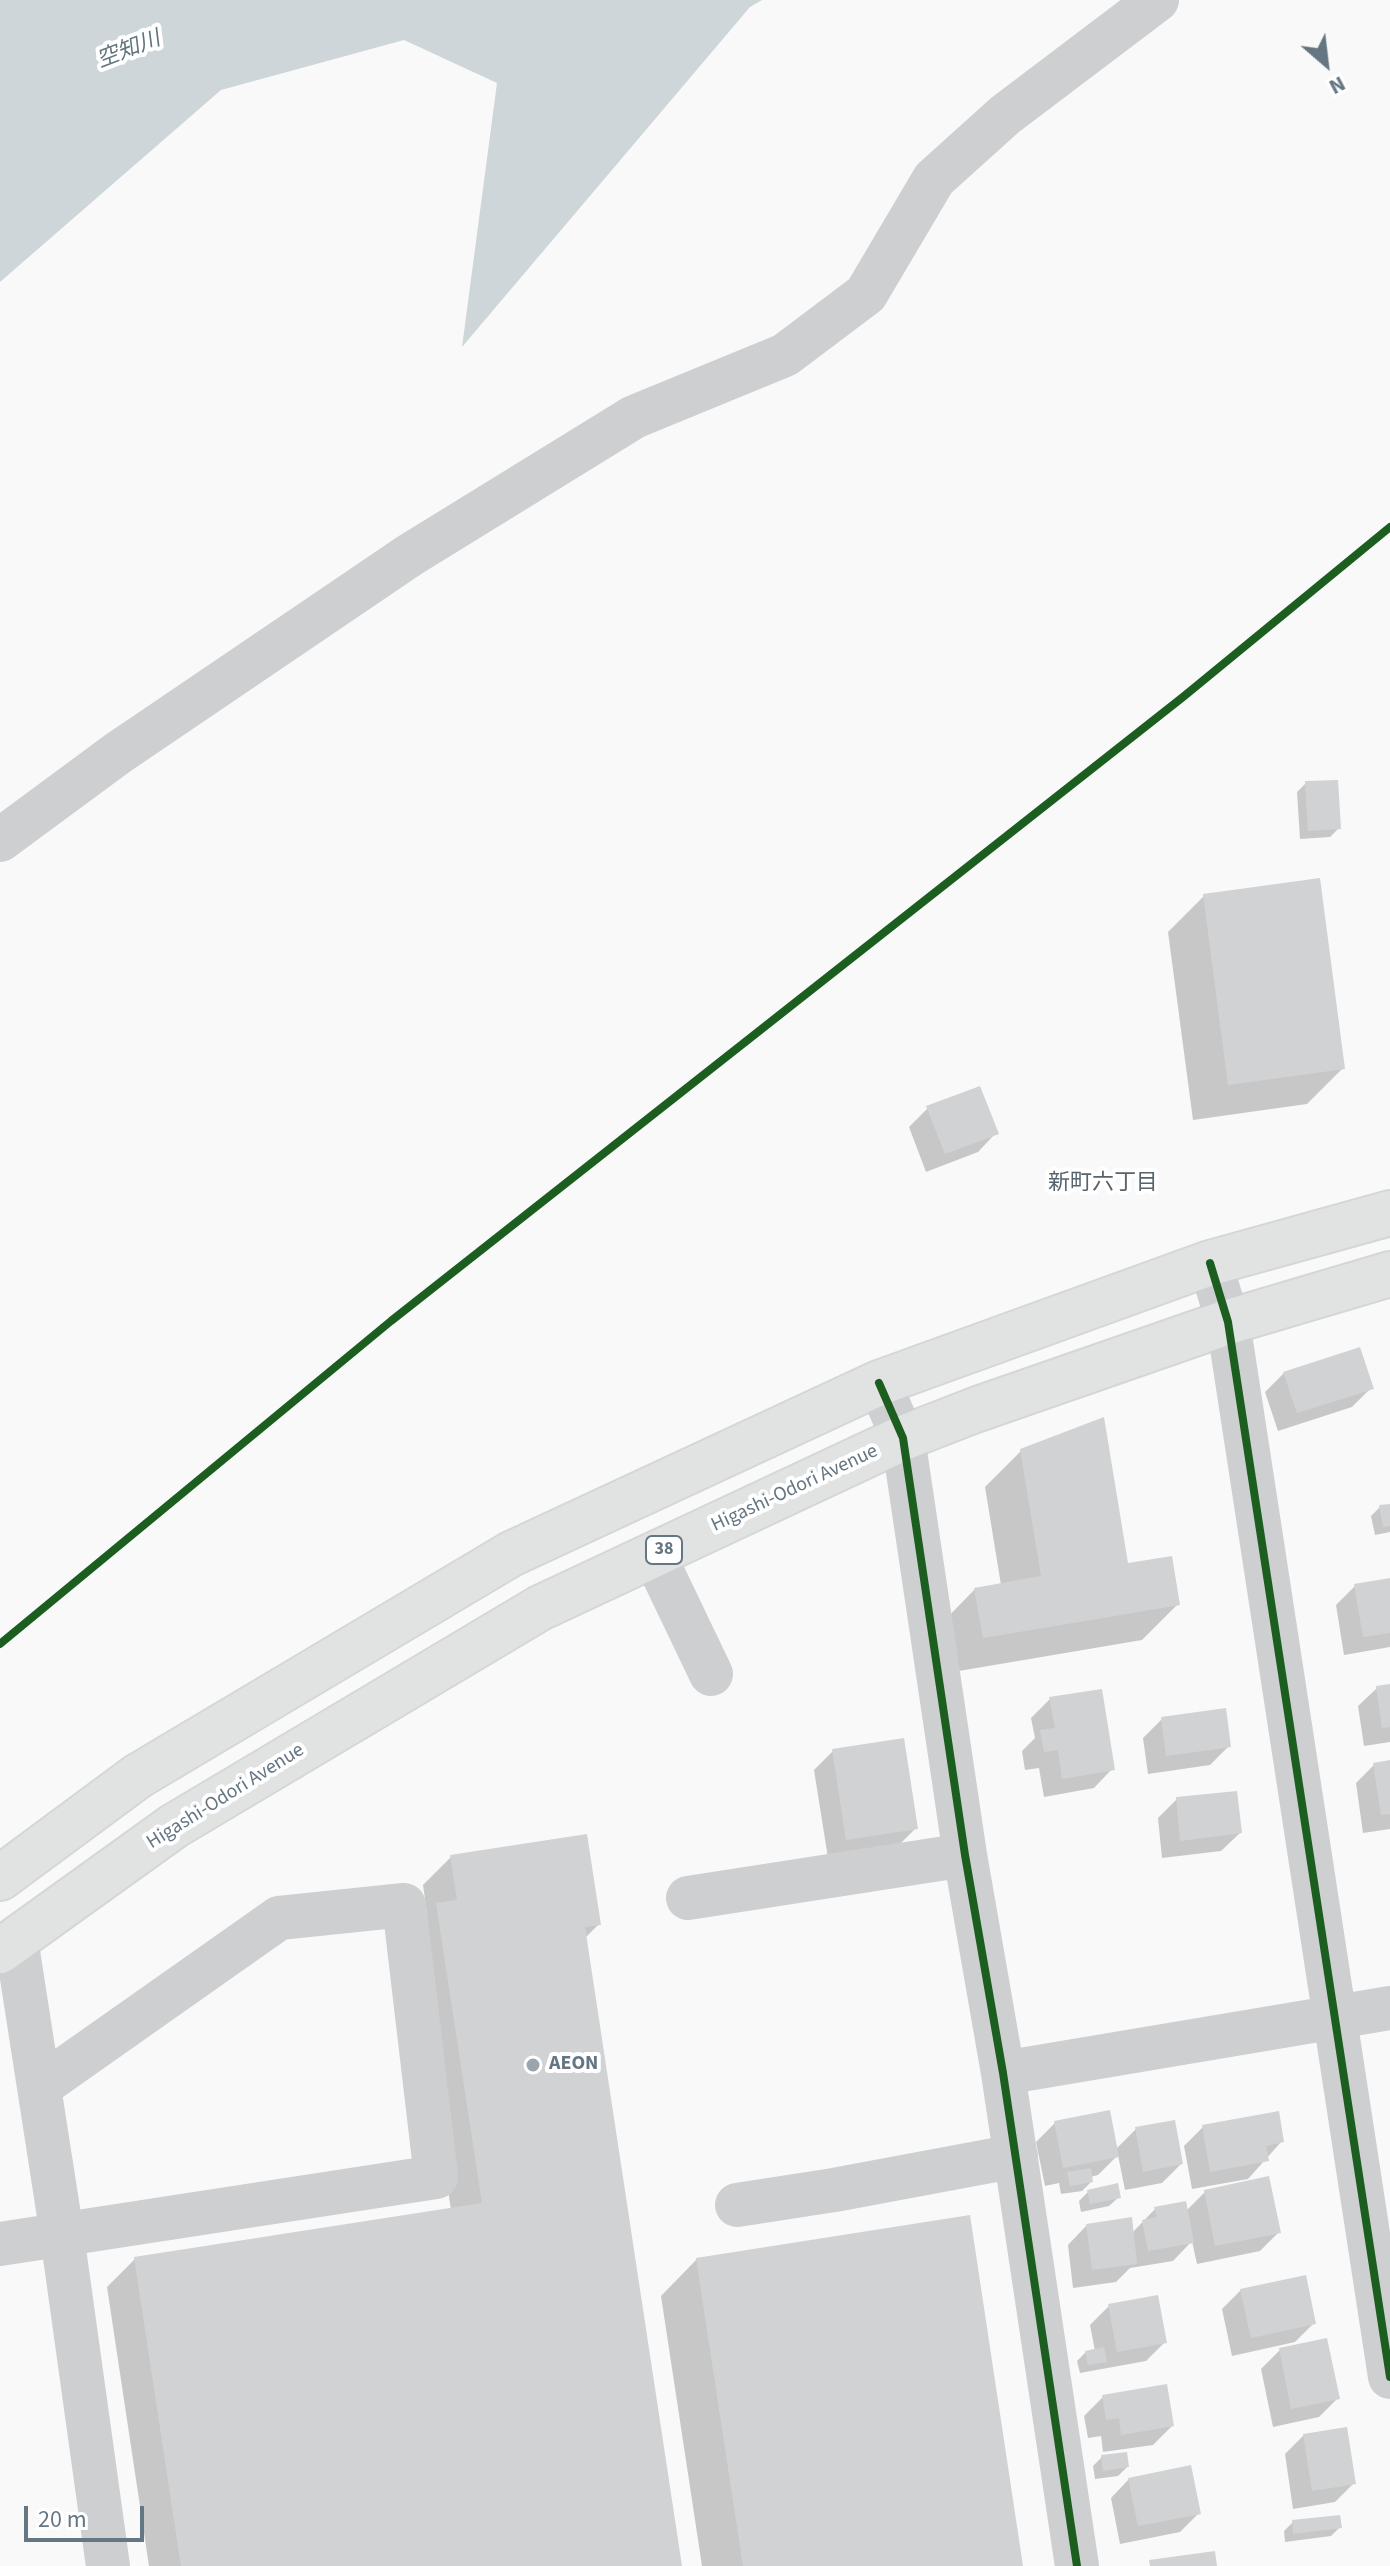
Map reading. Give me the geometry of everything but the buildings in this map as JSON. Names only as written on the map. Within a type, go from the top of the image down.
[{"type":"highway","points":[[0,1878],[138,1776],[511,1554],[879,1383],[1210,1263],[1390,1213]]},
{"type":"highway","name":"Higashi-Odori Avenue","points":[[8,1945],[174,1826],[540,1608],[903,1438],[1228,1322],[1390,1274]]},
{"type":"street","points":[[0,840],[118,753],[410,555],[594,441],[634,417],[785,355],[866,294],[934,179],[1005,115],[1157,0]]},
{"type":"street","points":[[1210,1263],[1228,1322],[1390,2377]]},
{"type":"street","points":[[879,1383],[903,1438],[1077,2566]]},
{"type":"street","points":[[654,1555],[711,1674]]},
{"type":"street","points":[[688,1898],[965,1855]]},
{"type":"street","points":[[0,2244],[436,2177],[404,1905],[279,1918],[39,2087]]},
{"type":"street","points":[[8,1945],[39,2087],[108,2566]]},
{"type":"street","points":[[1003,2073],[1390,2008]]},
{"type":"street","points":[[737,2205],[1016,2156]]},
{"type":"water","name":"空知川","points":[[0,0],[762,0],[750,7],[462,347],[497,83],[404,40],[221,90],[0,282]]},
{"type":"cycle path","points":[[0,1644],[391,1321],[1183,697],[1390,527]]},
{"type":"cycle path","points":[[1210,1263],[1228,1322],[1390,2377]]},
{"type":"cycle path","points":[[879,1383],[903,1438],[1077,2566]]},
{"type":"place","name":"AEON","points":[[533,2065]]},
{"type":"district","name":"新町六丁目","points":[[1103,1184]]}]
